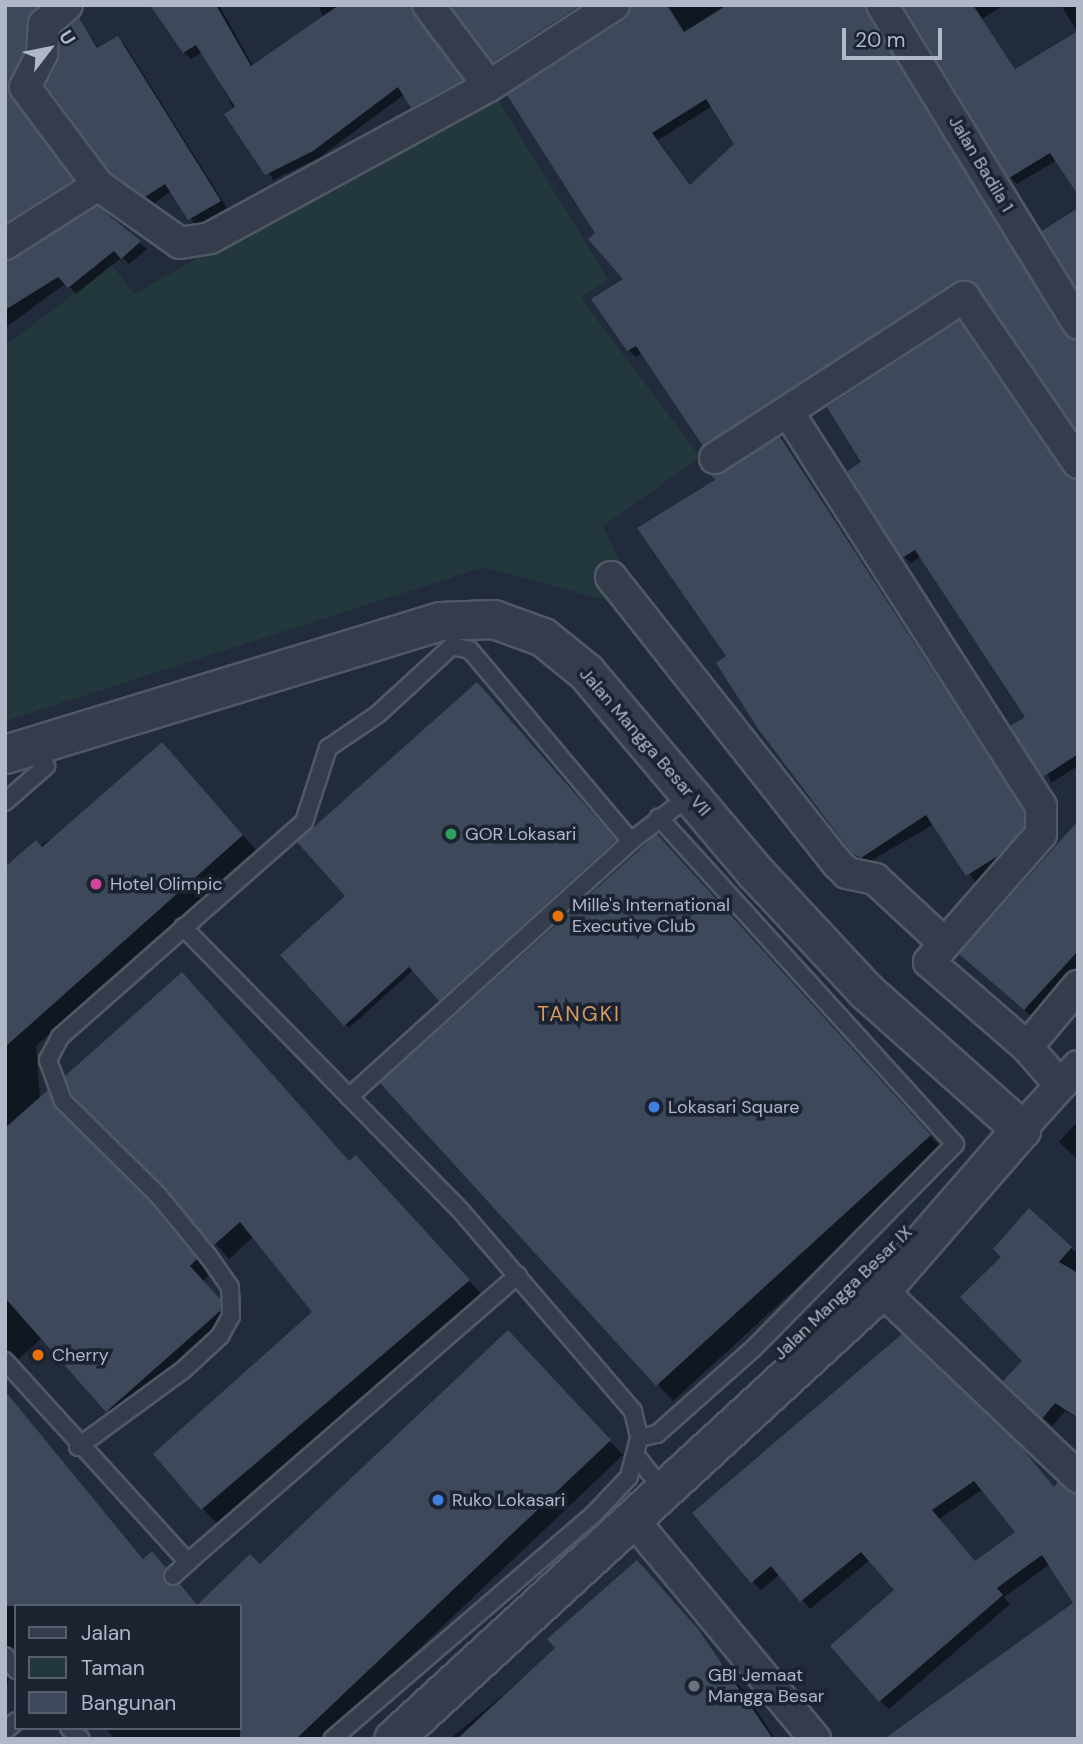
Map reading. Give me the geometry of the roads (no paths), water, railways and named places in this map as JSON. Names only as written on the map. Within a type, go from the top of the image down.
[{"type":"street","points":[[67,5],[44,24],[42,54],[25,86],[99,185],[180,243],[210,238],[489,86],[614,5]]},
{"type":"street","points":[[428,5],[489,86]]},
{"type":"street","name":"Jalan Badila 1","points":[[882,5],[1078,324]]},
{"type":"street","points":[[5,244],[99,185]]},
{"type":"street","points":[[715,458],[964,297],[1078,463]]},
{"type":"street","points":[[788,412],[1041,806],[1045,820],[1035,843],[930,955],[935,970],[1027,1048],[1069,1076],[1013,1123]]},
{"type":"street","points":[[611,577],[838,864],[847,873],[876,879],[943,943]]},
{"type":"street","name":"Jalan Mangga Besar VII","points":[[5,754],[440,621],[493,619],[543,637],[586,672],[693,794],[800,923],[1013,1123]]},
{"type":"street","points":[[1027,1048],[1078,986]]},
{"type":"street","name":"Jalan Mangga Besar IX","points":[[393,1739],[635,1522],[881,1290],[1013,1123]]},
{"type":"street","name":"Jalan Mangga Besar IX","points":[[678,1482],[707,1425],[919,1219],[1013,1123]]},
{"type":"street","points":[[881,1290],[1078,1478]]},
{"type":"street","points":[[635,1522],[815,1739]]},
{"type":"lane","points":[[78,1447],[182,1371],[220,1336],[231,1316],[230,1287],[158,1195],[63,1101],[48,1060],[60,1037],[311,815],[328,748],[378,713],[452,646],[470,650],[631,841]]},
{"type":"lane","points":[[5,802],[46,766]]},
{"type":"lane","points":[[349,1097],[631,841],[693,794]]},
{"type":"lane","points":[[639,1438],[657,1434],[754,1348],[956,1144],[660,817]]},
{"type":"lane","points":[[183,927],[518,1275],[633,1412],[639,1438],[638,1458],[594,1514],[332,1739]]},
{"type":"lane","points":[[173,1576],[518,1275]]},
{"type":"lane","points":[[5,1361],[78,1447],[188,1562]]},
{"type":"lane","points":[[638,1458],[678,1482]]},
{"type":"place","name":"GOR Lokasari","points":[[451,834]]},
{"type":"place","name":"Hotel Olimpic","points":[[96,884]]},
{"type":"place","name":"Mille's International Executive Club","points":[[558,916]]},
{"type":"place","name":"Lokasari Square","points":[[654,1107]]},
{"type":"place","name":"Cherry","points":[[38,1355]]},
{"type":"place","name":"Ruko Lokasari","points":[[438,1500]]},
{"type":"place","name":"GBI Jemaat Mangga Besar","points":[[694,1686]]},
{"type":"district","name":"TANGKI","points":[[579,1014]]}]
